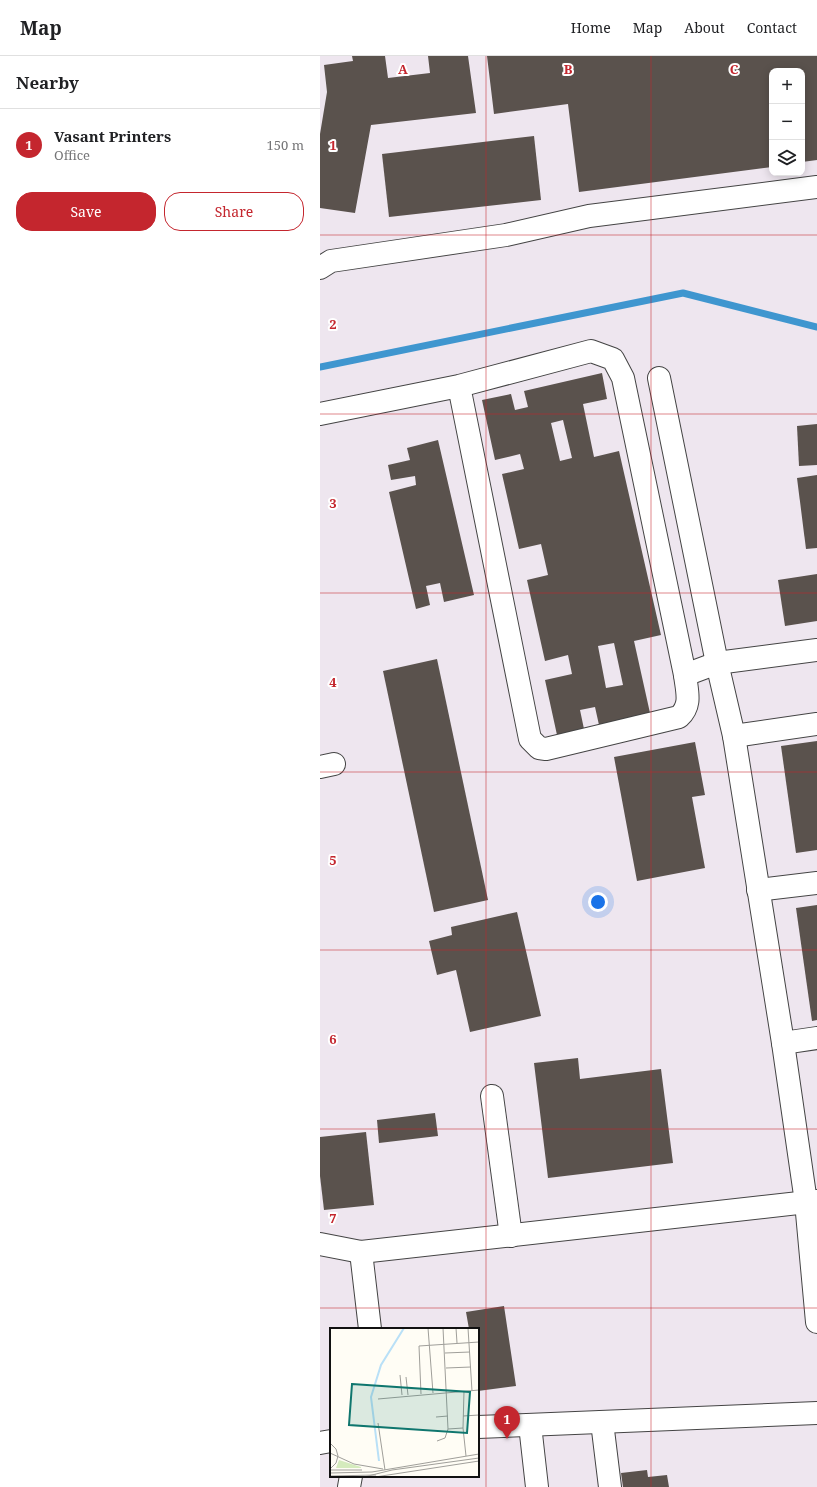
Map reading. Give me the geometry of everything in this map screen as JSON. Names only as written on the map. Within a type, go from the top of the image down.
[{"type":"street","points":[[320,268],[331,261],[506,235],[589,216],[817,187]]},
{"type":"street","points":[[320,414],[459,386],[591,351],[613,359],[623,378],[685,675],[688,701],[686,711],[679,717],[546,749],[540,748],[530,739],[459,386]]},
{"type":"street","points":[[659,378],[717,663],[734,736],[783,1043],[809,1166],[817,1322]]},
{"type":"street","points":[[685,675],[717,663],[817,650]]},
{"type":"street","points":[[734,736],[817,724]]},
{"type":"street","points":[[758,890],[817,883]]},
{"type":"street","points":[[783,1043],[817,1038]]},
{"type":"street","points":[[492,1096],[511,1236]]},
{"type":"street","points":[[320,1244],[361,1252],[812,1202]]},
{"type":"street","points":[[361,1252],[370,1328]]},
{"type":"street","points":[[479,1427],[817,1413]]},
{"type":"street","points":[[602,1422],[610,1487]]},
{"type":"street","points":[[530,1424],[537,1487]]},
{"type":"street","points":[[320,1443],[330,1441]]},
{"type":"street","points":[[349,1487],[351,1477]]},
{"type":"shaded area","points":[[320,56],[817,56],[817,1487],[320,1487]]},
{"type":"building","points":[[352,56],[385,56],[388,78],[430,73],[428,56],[468,56],[476,113],[371,125],[355,213],[320,208],[320,134],[327,92],[324,65],[353,61]]},
{"type":"building","points":[[487,56],[817,56],[817,160],[805,162],[805,68],[769,68],[769,167],[579,192],[568,104],[494,114]]},
{"type":"building","points":[[534,136],[541,200],[389,217],[382,154]]},
{"type":"building","points":[[602,373],[607,399],[583,404],[594,457],[619,451],[661,635],[634,641],[650,713],[599,725],[595,707],[580,710],[584,729],[557,735],[545,680],[572,674],[568,655],[545,661],[527,580],[548,575],[541,544],[519,549],[502,474],[524,469],[520,454],[495,460],[482,400],[511,394],[515,410],[528,407],[524,391]],"holes":[[[563,420],[572,458],[560,461],[551,423]],[[614,643],[623,685],[606,688],[598,646]]]},
{"type":"building","points":[[817,424],[817,465],[799,466],[797,426]]},
{"type":"building","points":[[438,440],[474,595],[444,602],[440,583],[426,586],[430,605],[416,609],[389,492],[416,485],[415,476],[391,480],[388,465],[410,460],[407,448]]},
{"type":"building","points":[[817,475],[817,548],[806,549],[797,478]]},
{"type":"building","points":[[817,574],[817,621],[785,626],[778,580]]},
{"type":"building","points":[[437,659],[488,900],[434,912],[383,671]]},
{"type":"building","points":[[817,741],[817,850],[796,853],[781,746]]},
{"type":"building","points":[[695,742],[705,795],[692,797],[705,868],[637,881],[614,757]]},
{"type":"building","points":[[817,905],[817,1020],[812,1021],[796,908]]},
{"type":"building","points":[[517,912],[541,1016],[470,1032],[456,970],[437,975],[429,941],[452,935],[451,927]]},
{"type":"building","points":[[578,1058],[580,1079],[661,1069],[673,1163],[548,1178],[534,1063]]},
{"type":"building","points":[[435,1113],[438,1136],[379,1143],[377,1120]]},
{"type":"building","points":[[366,1132],[374,1205],[324,1210],[320,1176],[320,1137]]},
{"type":"building","points":[[504,1306],[516,1386],[479,1391],[479,1328],[469,1328],[466,1312]]},
{"type":"building","points":[[647,1470],[648,1477],[667,1475],[669,1487],[623,1487],[621,1473]]},
{"type":"waterway","points":[[320,367],[683,293],[817,327]]},
{"type":"place","name":"Vasant Printers","points":[[507,1439]]}]
